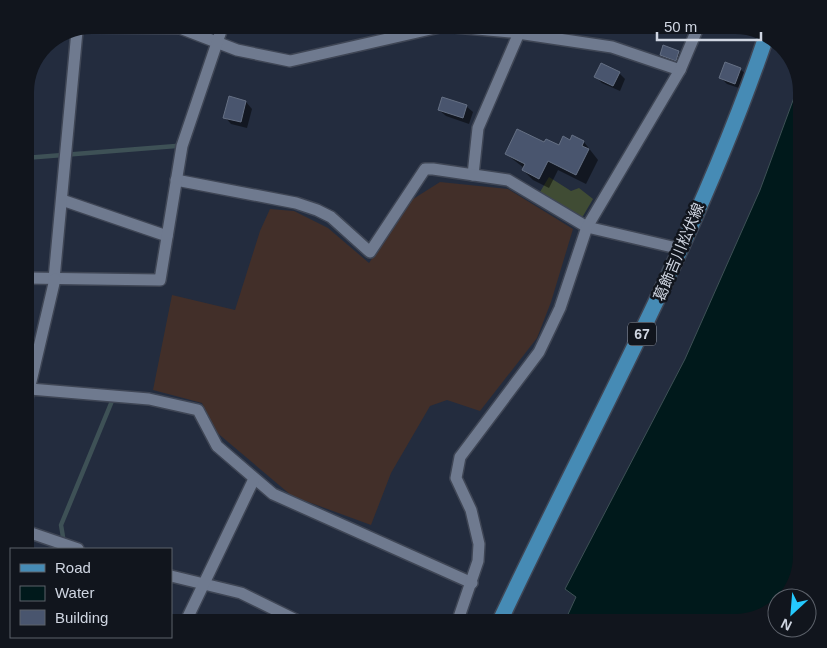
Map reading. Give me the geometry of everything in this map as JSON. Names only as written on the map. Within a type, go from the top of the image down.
[{"type":"main road","name":"葛飾吉川松伏線","points":[[503,614],[546,523],[655,309],[728,139],[764,42]]},
{"type":"street","points":[[198,34],[237,50],[290,61],[409,34]]},
{"type":"street","points":[[34,278],[160,280],[182,146],[220,34]]},
{"type":"street","points":[[473,175],[478,128],[513,34]]},
{"type":"street","points":[[537,34],[612,47],[680,70]]},
{"type":"street","points":[[460,614],[478,561],[479,544],[472,510],[456,478],[456,468],[460,457],[539,352],[560,308],[587,227],[680,70],[695,34]]},
{"type":"street","points":[[34,371],[55,279],[76,36]]},
{"type":"street","points":[[176,180],[296,203],[317,210],[330,217],[370,252],[425,169],[473,175],[516,183],[587,227],[681,249]]},
{"type":"street","points":[[62,200],[167,236]]},
{"type":"street","points":[[34,389],[149,399],[198,410],[217,446],[273,494],[472,583]]},
{"type":"street","points":[[189,614],[254,479]]},
{"type":"street","points":[[34,534],[75,548]]},
{"type":"street","points":[[172,576],[203,583],[259,600],[285,614]]},
{"type":"shaded area","points":[[440,182],[508,189],[573,229],[551,302],[537,338],[480,411],[447,400],[430,406],[391,473],[371,525],[292,496],[215,431],[202,403],[153,390],[172,295],[235,310],[260,231],[270,209],[294,211],[328,228],[369,263],[410,201]]},
{"type":"green space","points":[[549,177],[571,191],[579,188],[593,199],[583,216],[579,217],[540,192]]},
{"type":"water","points":[[793,100],[793,556],[792,568],[787,582],[783,588],[767,588],[767,604],[743,614],[568,614],[576,597],[565,589],[685,359],[760,190]]},
{"type":"building","points":[[663,45],[679,51],[676,61],[660,55]]},
{"type":"building","points":[[725,62],[741,68],[735,84],[719,78]]},
{"type":"building","points":[[601,63],[620,72],[613,86],[594,77]]},
{"type":"building","points":[[229,96],[246,101],[241,122],[223,118]]},
{"type":"building","points":[[442,97],[467,105],[463,118],[438,110]]},
{"type":"building","points":[[517,129],[544,142],[546,139],[559,145],[563,136],[570,140],[572,135],[584,141],[582,146],[589,149],[576,175],[548,161],[539,179],[522,170],[525,164],[505,154]]},
{"type":"waterway","points":[[34,157],[176,146]]},
{"type":"waterway","points":[[59,548],[63,537],[61,525],[112,401]]}]
